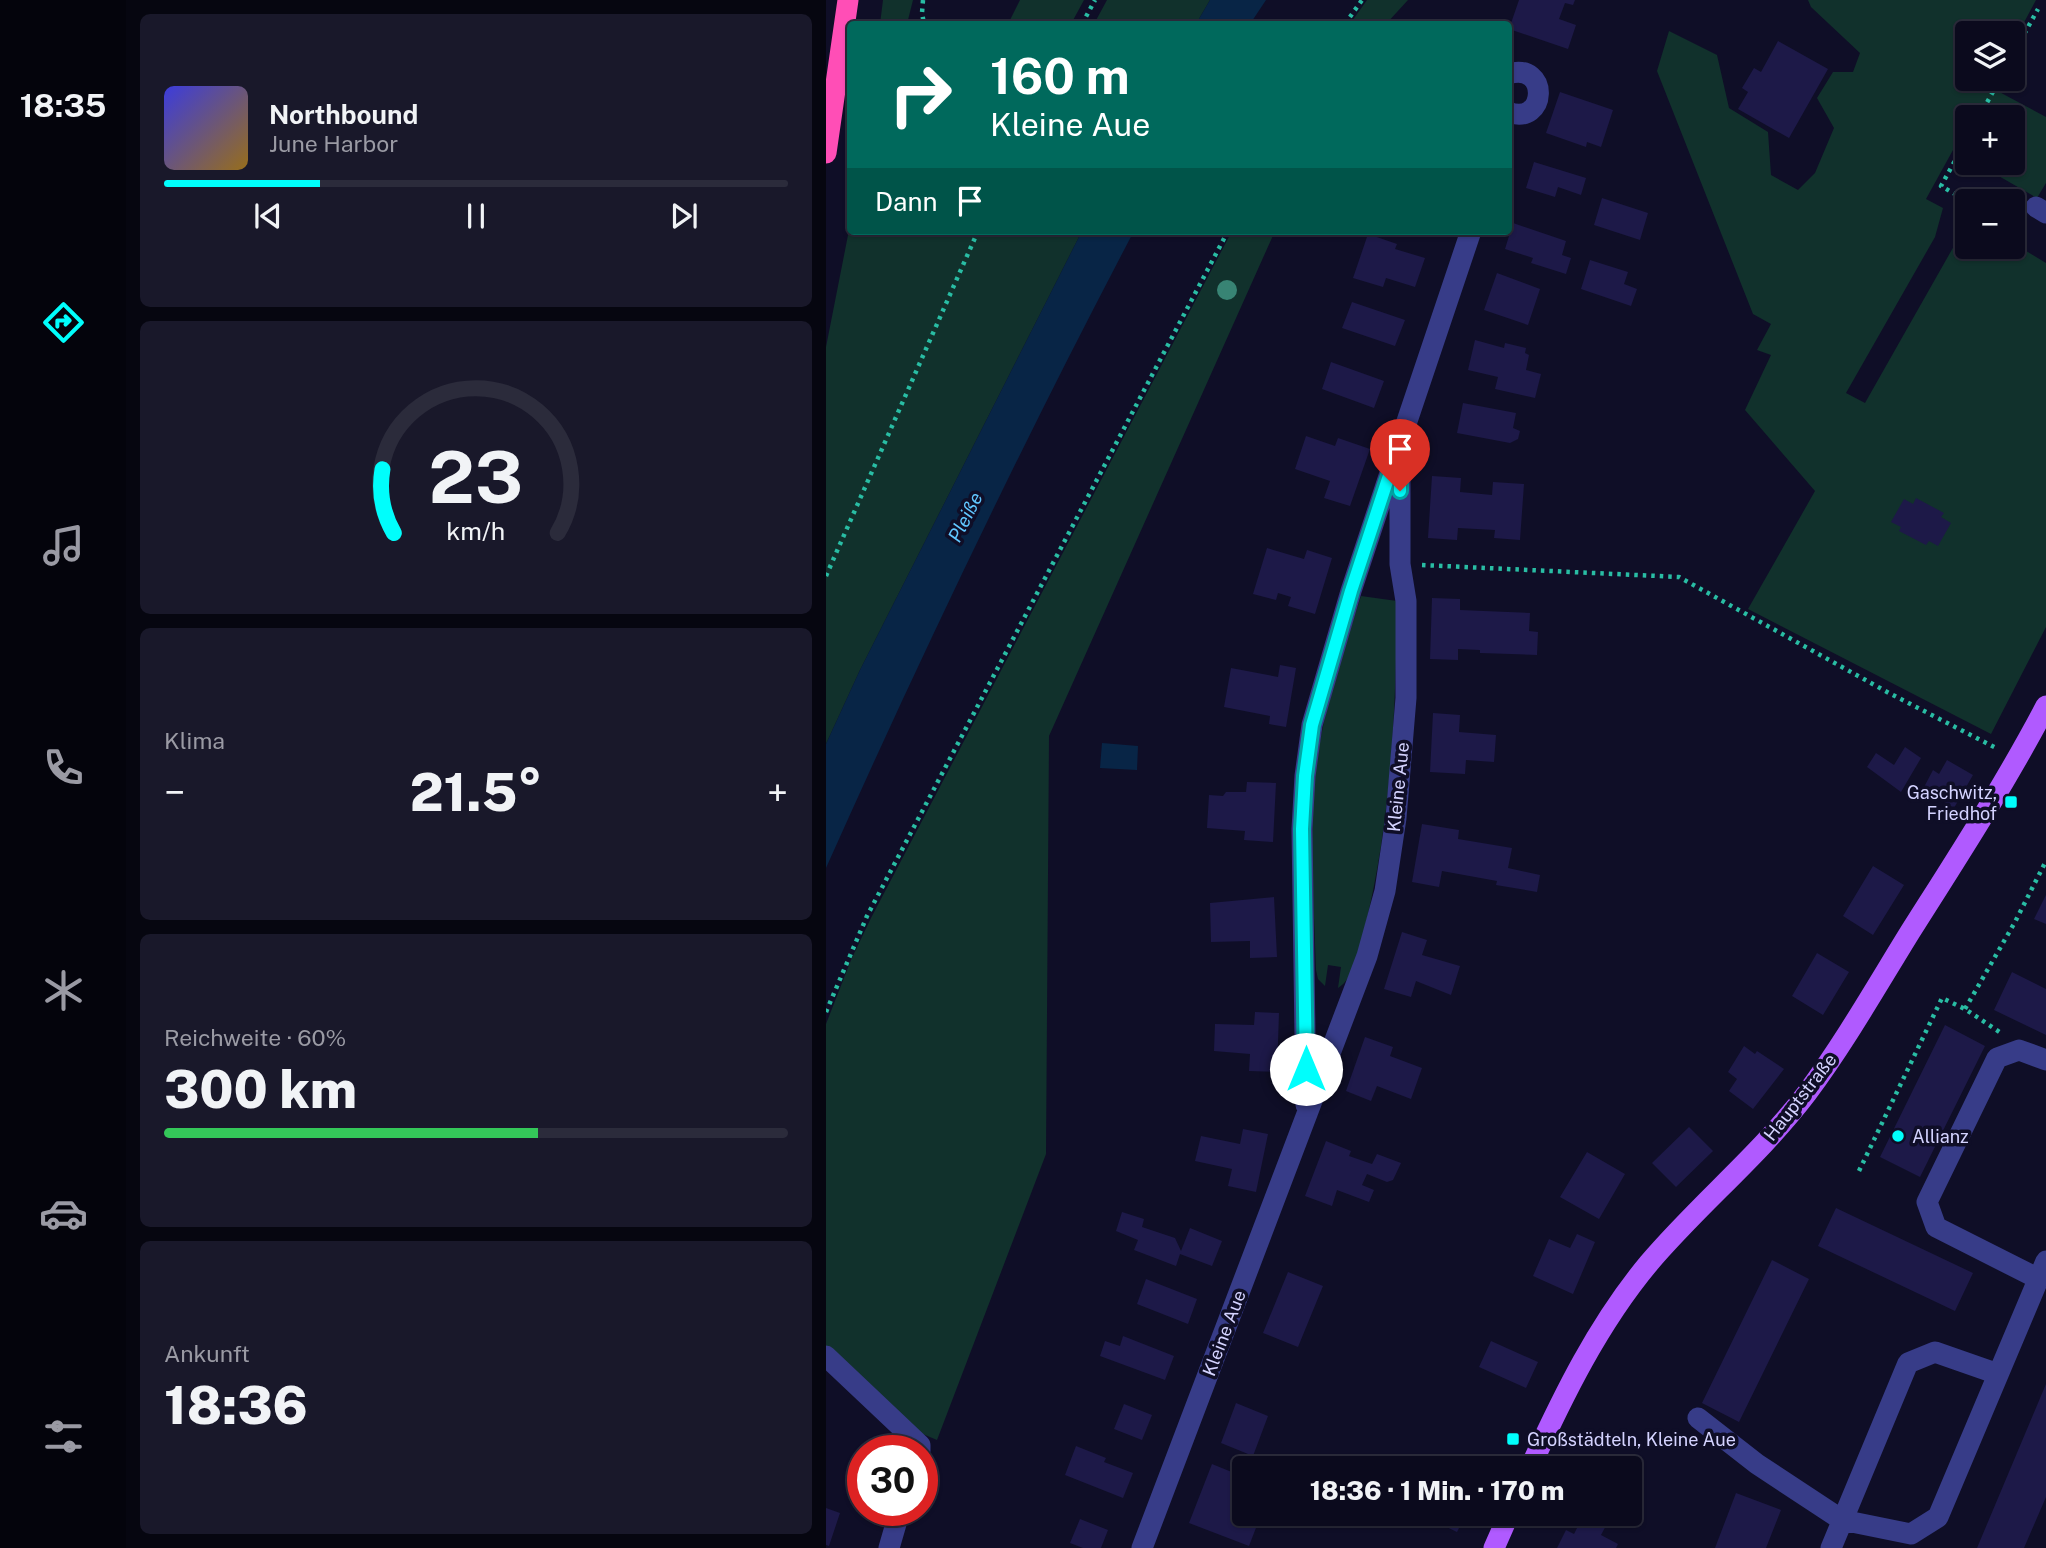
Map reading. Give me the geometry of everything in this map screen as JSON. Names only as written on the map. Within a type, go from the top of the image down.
[{"type":"highway","points":[[826,153],[848,0]]},
{"type":"main road","name":"Hauptstraße","points":[[1536,1456],[1585,1356],[1616,1305],[1650,1262],[1769,1139],[1807,1093],[2018,759],[2046,706]]},
{"type":"main road","points":[[1494,1548],[1504,1526]]},
{"type":"street","points":[[1512,73],[1529,75],[1538,85],[1539,92],[1531,110],[1512,115]]},
{"type":"street","name":"Kleine Aue","points":[[1306,1118],[1302,829],[1312,725],[1351,591],[1470,235]]},
{"type":"street","name":"Kleine Aue","points":[[1142,1548],[1367,956],[1385,891],[1396,818],[1406,698],[1406,601],[1400,564],[1400,442]]},
{"type":"street","points":[[1698,1418],[1757,1464],[1842,1520],[1911,1534],[1938,1517],[2042,1270],[1936,1227],[1927,1202],[1997,1058],[2019,1050],[2046,1060]]},
{"type":"street","points":[[1831,1548],[1908,1363],[1935,1352],[1998,1374]]},
{"type":"street","points":[[826,1356],[909,1435]]},
{"type":"street","points":[[889,1548],[895,1526]]},
{"type":"path","points":[[923,0],[924,21]]},
{"type":"path","points":[[1084,21],[1096,0]]},
{"type":"path","points":[[1347,21],[1362,0]]},
{"type":"path","points":[[2025,32],[2038,9]]},
{"type":"path","points":[[1955,161],[1941,186],[1955,194]]},
{"type":"path","points":[[826,576],[976,235]]},
{"type":"path","points":[[826,1012],[867,916],[1226,235]]},
{"type":"path","points":[[1400,564],[1679,577],[1889,693],[2018,759]]},
{"type":"path","points":[[1965,1009],[2046,861]]},
{"type":"path","points":[[1859,1171],[1942,998],[1965,1009],[2003,1034],[2019,1050]]},
{"type":"green space","points":[[883,0],[913,0],[908,21],[880,21]]},
{"type":"green space","points":[[1020,0],[1084,0],[1073,21],[1010,21]]},
{"type":"green space","points":[[1107,0],[1210,0],[1198,21],[1096,21]]},
{"type":"green space","points":[[1367,0],[1408,0],[1389,21],[1352,21]]},
{"type":"green space","points":[[1808,0],[2036,0],[2025,21],[1955,21],[1955,91],[1997,91],[2024,105],[1955,105],[1955,151],[1953,150],[1926,199],[1943,208],[1935,237],[1846,393],[1865,403],[1955,244],[1955,259],[2025,259],[2025,250],[2046,263],[2046,627],[1991,734],[1748,609],[1815,491],[1745,410],[1771,355],[1757,350],[1771,324],[1753,314],[1657,71],[1669,31],[1717,55],[1729,108],[1768,132],[1771,175],[1798,190],[1815,173],[1834,128],[1817,98],[1833,72],[1853,72],[1860,53],[1811,7]]},
{"type":"green space","points":[[2025,106],[2046,117],[2046,183],[2037,198],[1997,175],[2025,175]]},
{"type":"green space","points":[[848,235],[1080,235],[860,670],[826,744],[826,347]]},
{"type":"green space","points":[[1230,235],[1273,235],[1049,736],[1046,1154],[938,1437],[938,1435],[918,1432],[826,1346],[826,1024],[851,960]]},
{"type":"green space","points":[[1361,596],[1397,601],[1393,726],[1386,809],[1373,890],[1355,963],[1344,984],[1338,988],[1341,967],[1328,965],[1325,986],[1318,979],[1316,970],[1312,874],[1313,801],[1327,708]]},
{"type":"water","points":[[1210,0],[1266,0],[1252,21],[1198,21]]},
{"type":"water","name":"Pleiße","points":[[1080,235],[1132,235],[975,547],[826,868],[826,744],[860,670]]},
{"type":"water","points":[[1102,743],[1138,746],[1137,770],[1100,768]]},
{"type":"building","points":[[1519,0],[1575,0],[1573,5],[1565,3],[1559,19],[1576,25],[1568,49],[1512,30],[1512,21]]},
{"type":"building","points":[[1778,41],[1828,69],[1789,138],[1738,109],[1748,92],[1742,88],[1754,68],[1761,72]]},
{"type":"building","points":[[1560,92],[1613,110],[1601,147],[1587,142],[1586,147],[1546,133]]},
{"type":"building","points":[[1534,162],[1586,178],[1581,195],[1558,187],[1555,197],[1526,188]]},
{"type":"building","points":[[1602,198],[1648,213],[1640,240],[1594,225]]},
{"type":"building","points":[[1513,223],[1566,241],[1562,255],[1571,258],[1566,274],[1531,263],[1533,258],[1505,249],[1509,235],[1512,235]]},
{"type":"building","points":[[1368,235],[1397,244],[1395,249],[1425,258],[1415,287],[1386,278],[1383,287],[1353,278]]},
{"type":"building","points":[[1590,260],[1628,272],[1624,284],[1637,289],[1631,306],[1581,289]]},
{"type":"building","points":[[1497,273],[1540,289],[1528,325],[1484,310]]},
{"type":"building","points":[[1352,302],[1405,320],[1395,346],[1342,328]]},
{"type":"building","points":[[1475,340],[1504,348],[1505,343],[1526,348],[1525,353],[1529,355],[1526,370],[1541,374],[1535,398],[1495,389],[1498,377],[1468,370]]},
{"type":"building","points":[[1331,362],[1384,381],[1374,408],[1322,389]]},
{"type":"building","points":[[1463,403],[1516,413],[1513,428],[1520,431],[1518,439],[1510,443],[1457,433]]},
{"type":"building","points":[[1306,436],[1335,446],[1338,438],[1370,449],[1350,506],[1324,498],[1330,481],[1295,469]]},
{"type":"building","points":[[1432,476],[1461,478],[1460,492],[1492,495],[1493,482],[1524,484],[1520,540],[1494,538],[1495,530],[1458,528],[1457,540],[1428,538]]},
{"type":"building","points":[[1916,498],[1944,513],[1941,517],[1951,523],[1938,546],[1929,541],[1926,545],[1899,531],[1901,527],[1891,522],[1904,499],[1913,504]]},
{"type":"building","points":[[1267,548],[1304,559],[1307,550],[1332,558],[1315,614],[1288,606],[1291,597],[1278,593],[1276,600],[1253,594]]},
{"type":"building","points":[[1432,598],[1460,599],[1460,610],[1530,613],[1529,631],[1538,632],[1537,655],[1480,653],[1480,650],[1458,649],[1458,660],[1430,659]]},
{"type":"building","points":[[1280,665],[1296,668],[1286,727],[1269,724],[1270,716],[1224,707],[1231,668],[1278,677]]},
{"type":"building","points":[[1433,713],[1460,715],[1459,732],[1496,735],[1494,762],[1466,760],[1465,774],[1430,772]]},
{"type":"building","points":[[1905,747],[1921,758],[1901,792],[1867,767],[1876,753],[1894,765]]},
{"type":"building","points":[[1947,760],[1973,775],[1954,808],[1923,789],[1933,770],[1939,774]]},
{"type":"building","points":[[1247,782],[1276,783],[1273,842],[1244,840],[1245,831],[1207,828],[1209,795],[1223,796],[1226,792],[1246,792]]},
{"type":"building","points":[[1422,824],[1459,830],[1458,839],[1512,848],[1508,868],[1540,875],[1537,892],[1496,885],[1497,881],[1442,871],[1439,887],[1412,882]]},
{"type":"building","points":[[1873,866],[1904,885],[1873,935],[1843,916]]},
{"type":"building","points":[[2046,895],[2046,924],[2034,919]]},
{"type":"building","points":[[1274,897],[1277,957],[1250,958],[1250,941],[1211,942],[1210,903]]},
{"type":"building","points":[[1402,932],[1427,940],[1422,955],[1460,966],[1451,995],[1416,981],[1411,997],[1384,989]]},
{"type":"building","points":[[1817,953],[1849,972],[1823,1015],[1792,996]]},
{"type":"building","points":[[2012,972],[2046,989],[2046,1035],[1994,1010]]},
{"type":"building","points":[[1255,1012],[1279,1013],[1277,1072],[1249,1071],[1250,1054],[1214,1051],[1215,1024],[1254,1025]]},
{"type":"building","points":[[1945,1025],[1985,1046],[1920,1177],[1880,1157]]},
{"type":"building","points":[[1365,1037],[1393,1047],[1390,1056],[1422,1068],[1411,1099],[1377,1086],[1371,1101],[1346,1091]]},
{"type":"building","points":[[1744,1046],[1755,1054],[1757,1051],[1784,1069],[1753,1109],[1729,1091],[1737,1079],[1728,1072]]},
{"type":"building","points":[[1689,1127],[1713,1151],[1676,1187],[1652,1163]]},
{"type":"building","points":[[1243,1129],[1268,1134],[1256,1192],[1228,1186],[1232,1169],[1195,1161],[1201,1136],[1240,1144]]},
{"type":"building","points":[[1326,1141],[1351,1151],[1349,1156],[1372,1164],[1377,1154],[1401,1163],[1393,1180],[1387,1182],[1367,1174],[1362,1185],[1374,1190],[1369,1202],[1337,1190],[1332,1206],[1305,1196]]},
{"type":"building","points":[[1587,1152],[1625,1174],[1599,1219],[1560,1197]]},
{"type":"building","points":[[1836,1208],[1973,1273],[1955,1311],[1818,1246]]},
{"type":"building","points":[[1122,1212],[1144,1219],[1142,1227],[1175,1238],[1181,1251],[1190,1228],[1222,1241],[1212,1266],[1180,1254],[1176,1266],[1134,1250],[1138,1240],[1116,1231]]},
{"type":"building","points":[[1577,1234],[1595,1242],[1573,1294],[1533,1276],[1549,1239],[1570,1248]]},
{"type":"building","points":[[1772,1260],[1809,1279],[1739,1422],[1702,1403]]},
{"type":"building","points":[[1288,1272],[1323,1286],[1298,1347],[1263,1333]]},
{"type":"building","points":[[1146,1279],[1197,1299],[1188,1324],[1137,1304]]},
{"type":"building","points":[[1123,1336],[1174,1356],[1165,1380],[1100,1356],[1105,1341],[1120,1346]]},
{"type":"building","points":[[1491,1341],[1538,1362],[1526,1388],[1479,1367]]},
{"type":"building","points":[[2046,1384],[2046,1497],[2024,1548],[1977,1548]]},
{"type":"building","points":[[1236,1403],[1268,1416],[1253,1456],[1221,1443]]},
{"type":"building","points":[[1124,1404],[1152,1415],[1142,1440],[1114,1429]]},
{"type":"building","points":[[1076,1446],[1106,1458],[1104,1462],[1133,1473],[1123,1498],[1065,1475]]},
{"type":"building","points":[[1212,1464],[1232,1472],[1232,1526],[1257,1526],[1249,1546],[1189,1523]]},
{"type":"building","points":[[1736,1493],[1781,1510],[1766,1548],[1715,1548]]},
{"type":"building","points":[[826,1508],[840,1513],[829,1546],[826,1545]]},
{"type":"building","points":[[1080,1519],[1108,1530],[1101,1548],[1083,1548],[1070,1543]]},
{"type":"building","points":[[1445,1526],[1460,1526],[1457,1532]]},
{"type":"building","points":[[1578,1526],[1606,1526],[1601,1535],[1618,1544],[1616,1548],[1557,1548],[1566,1530],[1574,1534]]},
{"type":"place","name":"Gaschwitz, Friedhof","points":[[2011,802]]},
{"type":"place","name":"Allianz","points":[[1898,1136]]},
{"type":"place","name":"Großstädteln, Kleine Aue","points":[[1513,1439]]},
{"type":"route","points":[[1306,1069],[1302,829],[1312,725],[1351,591],[1400,442],[1400,491]]}]
